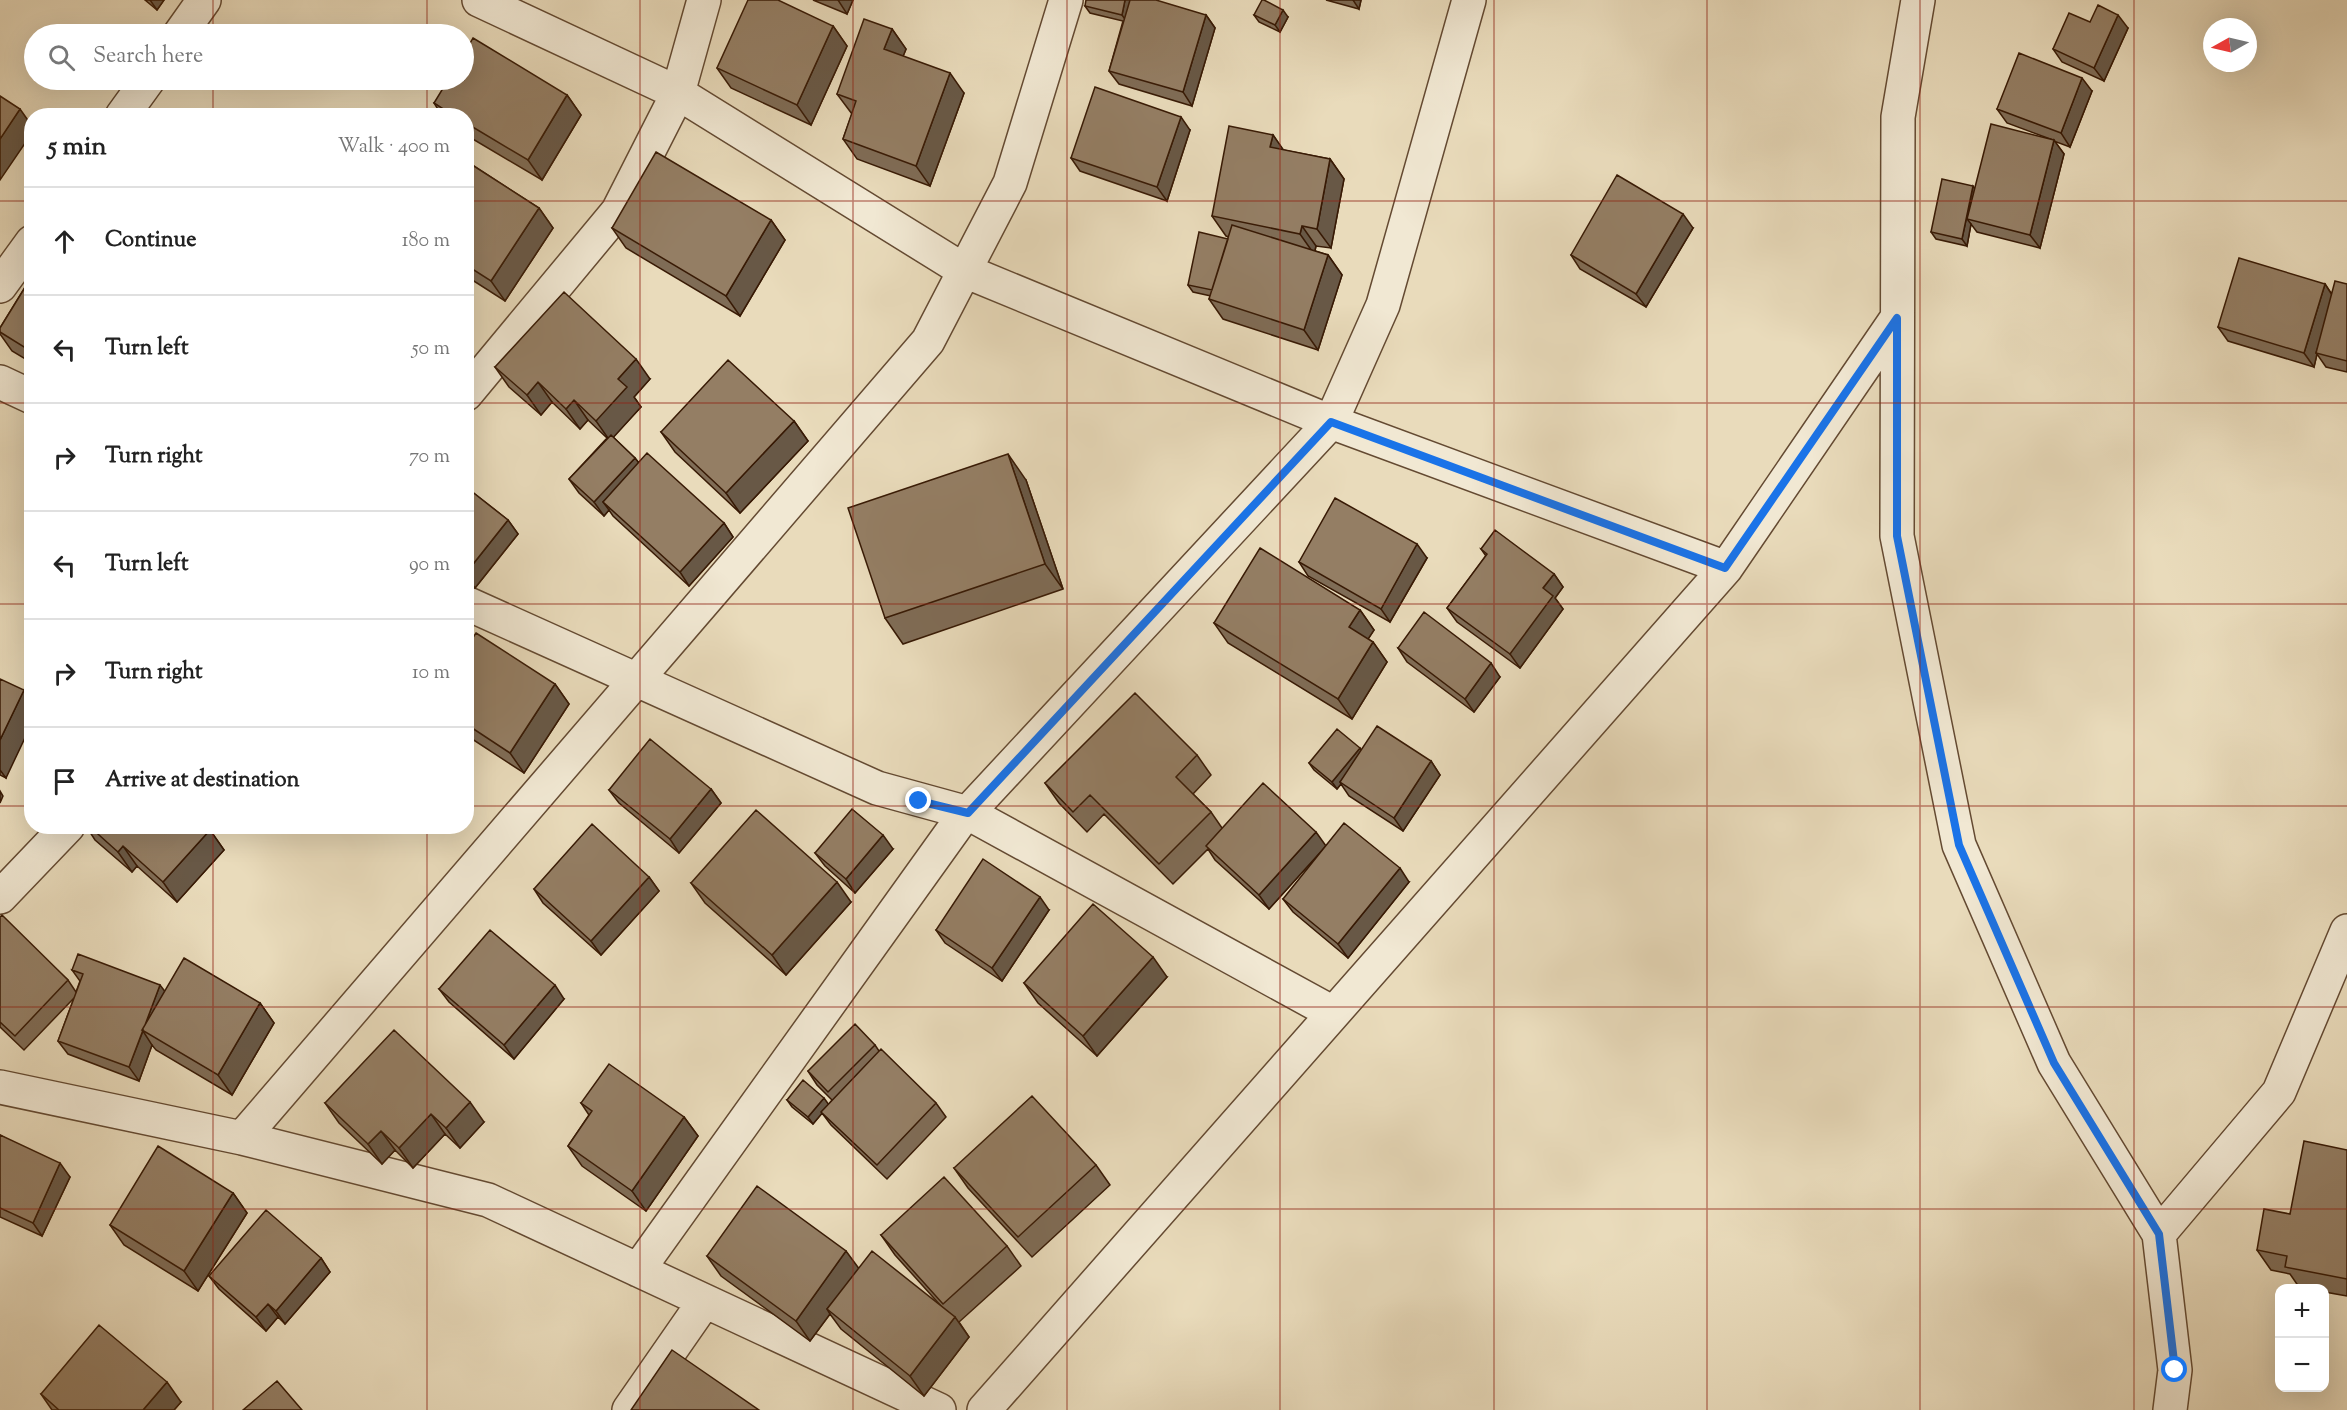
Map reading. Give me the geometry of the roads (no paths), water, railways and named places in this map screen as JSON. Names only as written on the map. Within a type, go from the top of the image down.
[{"type":"street","points":[[187,24],[204,0]]},
{"type":"street","points":[[479,0],[678,93],[965,271],[1331,422],[1725,568]]},
{"type":"street","points":[[474,384],[618,211],[678,93],[704,0]]},
{"type":"street","points":[[242,1138],[928,341],[1010,183],[1066,0]]},
{"type":"street","points":[[638,1270],[952,832],[1331,422],[1383,305],[1469,0]]},
{"type":"street","points":[[1918,0],[1898,117],[1897,536],[1959,845],[2054,1063],[2159,1234],[2175,1370],[2170,1410]]},
{"type":"street","points":[[128,108],[141,90]]},
{"type":"street","points":[[0,286],[24,253]]},
{"type":"street","points":[[984,1410],[1725,568],[1897,318]]},
{"type":"street","points":[[0,382],[24,393]]},
{"type":"street","points":[[474,607],[877,788],[968,813],[1333,1013]]},
{"type":"street","points":[[0,897],[60,834]]},
{"type":"street","points":[[2159,1234],[2279,1092],[2347,931]]},
{"type":"street","points":[[0,1087],[242,1138],[488,1200],[939,1410]]},
{"type":"street","points":[[629,1410],[704,1302]]}]
